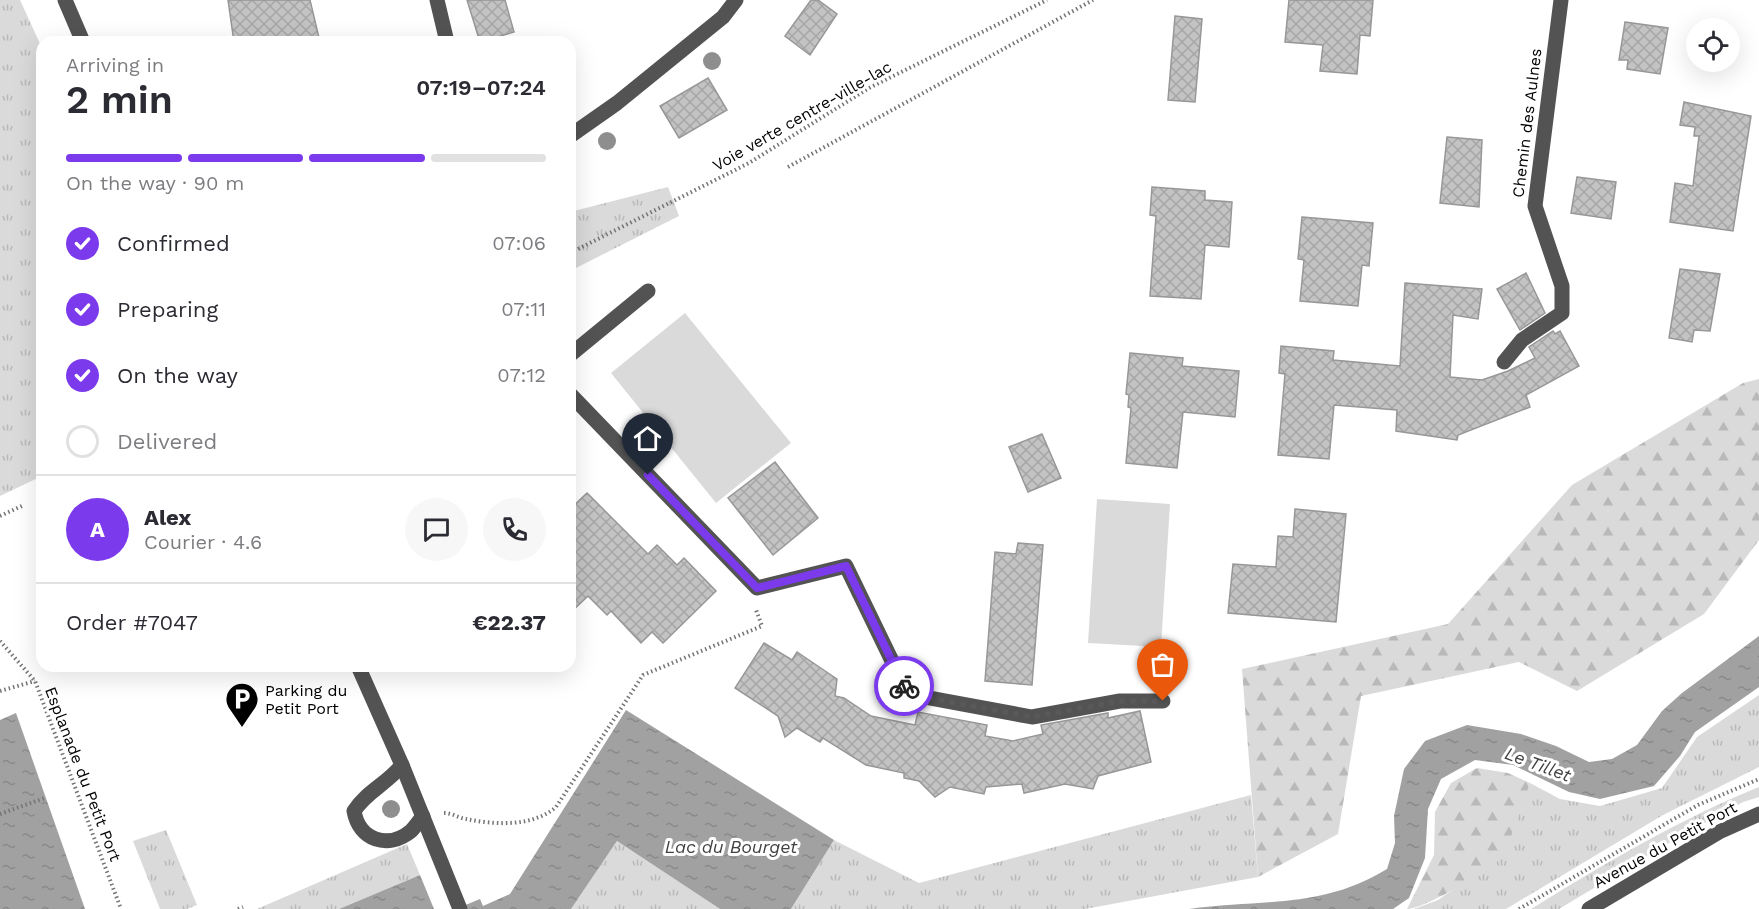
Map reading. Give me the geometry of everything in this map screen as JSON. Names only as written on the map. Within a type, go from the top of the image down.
[{"type":"street","points":[[65,0],[80,36]]},
{"type":"street","points":[[437,0],[446,36]]},
{"type":"street","points":[[576,132],[617,103],[723,17],[736,0]]},
{"type":"street","name":"Chemin des Aulnes","points":[[1503,362],[1522,340],[1562,313],[1562,286],[1535,206],[1561,0]]},
{"type":"street","points":[[576,350],[648,291]]},
{"type":"street","points":[[576,400],[757,588],[846,566],[908,694],[1032,717],[1120,701],[1163,701]]},
{"type":"street","points":[[361,672],[402,765],[459,907]]},
{"type":"street","points":[[402,765],[387,781],[360,803],[354,811],[356,824],[369,837],[379,840],[394,839],[410,832],[423,816]]},
{"type":"street","name":"Avenue du Petit Port","points":[[1589,909],[1719,832],[1759,814]]},
{"type":"path","name":"Voie verte centre-ville-lac","points":[[576,250],[749,163],[869,88],[1047,0]]},
{"type":"path","points":[[788,167],[1093,0]]},
{"type":"path","points":[[0,516],[22,506]]},
{"type":"path","points":[[423,816],[448,813],[464,819],[492,824],[520,822],[546,815],[556,807],[643,675],[762,626],[754,603],[757,588]]},
{"type":"path","points":[[0,641],[35,681]]},
{"type":"path","name":"Esplanade du Petit Port","points":[[0,691],[35,681],[121,909]]},
{"type":"path","points":[[1519,909],[1698,805],[1759,779]]},
{"type":"path","points":[[0,814],[45,798]]},
{"type":"green space","points":[[0,0],[20,0],[36,36],[36,479],[0,496]]},
{"type":"green space","points":[[668,187],[679,216],[576,268],[576,210]]},
{"type":"green space","points":[[685,313],[791,443],[716,503],[611,373]]},
{"type":"green space","points":[[1759,379],[1759,540],[1704,614],[1577,691],[1519,662],[1361,696],[1338,834],[1258,877],[1242,669],[1448,624],[1572,485],[1743,383]]},
{"type":"green space","points":[[1097,499],[1170,504],[1161,647],[1088,643]]},
{"type":"green space","points":[[1759,695],[1759,767],[1663,815],[1506,909],[1414,909],[1438,900],[1501,857],[1530,783],[1560,799],[1600,806],[1662,788],[1697,737]]},
{"type":"green space","points":[[1477,768],[1508,773],[1530,783],[1504,853],[1494,864],[1456,888],[1427,903],[1407,909],[1434,855],[1435,812],[1451,783]]},
{"type":"green space","points":[[1759,787],[1759,797],[1743,802],[1662,847],[1559,909],[1531,909],[1642,843]]},
{"type":"green space","points":[[1251,795],[1258,877],[1085,909],[791,909],[834,840],[919,883]]},
{"type":"green space","points":[[166,830],[197,905],[187,909],[160,909],[133,841]]},
{"type":"green space","points":[[617,841],[720,909],[571,909]]},
{"type":"green space","points":[[407,844],[420,875],[339,909],[257,909]]},
{"type":"water","name":"Le Tillet","points":[[1759,636],[1759,687],[1695,732],[1680,756],[1654,786],[1600,799],[1569,792],[1513,765],[1475,760],[1441,779],[1428,809],[1425,858],[1409,898],[1393,909],[1189,909],[1315,897],[1363,882],[1387,869],[1395,843],[1394,816],[1404,769],[1425,741],[1467,725],[1521,734],[1556,746],[1589,762],[1612,759],[1637,745],[1662,711],[1682,693]]},
{"type":"water","name":"Lac du Bourget","points":[[626,710],[834,840],[791,909],[720,909],[617,841],[571,909],[456,909],[480,899],[483,906],[510,894]]},
{"type":"water","points":[[16,713],[85,909],[0,909],[0,720]]},
{"type":"water","points":[[420,875],[434,909],[339,909]]},
{"type":"building","points":[[228,0],[310,0],[319,36],[233,36]]},
{"type":"building","points":[[467,0],[505,0],[514,32],[500,36],[478,36]]},
{"type":"building","points":[[811,0],[818,0],[837,14],[810,55],[785,36]]},
{"type":"building","points":[[1289,0],[1373,0],[1370,36],[1360,35],[1357,74],[1320,71],[1323,45],[1285,42]]},
{"type":"building","points":[[1175,16],[1202,19],[1195,102],[1168,100]]},
{"type":"building","points":[[1625,22],[1668,28],[1660,74],[1627,69],[1628,60],[1619,60]]},
{"type":"building","points":[[708,78],[727,110],[679,138],[660,106]]},
{"type":"building","points":[[1684,102],[1751,116],[1733,231],[1670,222],[1675,183],[1693,186],[1699,136],[1694,136],[1695,127],[1680,125]]},
{"type":"building","points":[[1447,137],[1482,140],[1479,207],[1440,203]]},
{"type":"building","points":[[1577,177],[1616,182],[1611,219],[1571,213]]},
{"type":"building","points":[[1152,187],[1205,191],[1205,200],[1232,202],[1229,247],[1205,245],[1201,299],[1150,296],[1156,216],[1150,215]]},
{"type":"building","points":[[1302,217],[1373,223],[1369,266],[1362,265],[1358,306],[1300,301],[1304,260],[1298,259]]},
{"type":"building","points":[[1680,269],[1720,274],[1710,331],[1694,330],[1692,342],[1669,338]]},
{"type":"building","points":[[1526,273],[1545,313],[1520,330],[1497,289]]},
{"type":"building","points":[[1405,283],[1482,289],[1478,319],[1453,315],[1450,377],[1482,380],[1508,371],[1535,358],[1529,347],[1553,331],[1555,334],[1560,331],[1579,366],[1526,395],[1530,407],[1458,435],[1457,440],[1396,431],[1397,410],[1334,405],[1329,459],[1278,455],[1285,374],[1279,373],[1281,346],[1334,351],[1333,360],[1400,366]]},
{"type":"building","points":[[1130,353],[1183,358],[1182,366],[1239,371],[1235,417],[1183,412],[1177,468],[1126,463],[1131,408],[1128,407],[1129,395],[1126,394]]},
{"type":"building","points":[[1042,434],[1061,478],[1028,492],[1009,447]]},
{"type":"building","points":[[775,462],[818,518],[773,555],[728,498]]},
{"type":"building","points":[[587,493],[648,554],[657,545],[677,565],[684,558],[716,591],[663,643],[652,632],[641,643],[611,611],[607,615],[588,596],[576,607],[576,503]]},
{"type":"building","points":[[1295,509],[1346,514],[1336,622],[1228,613],[1233,564],[1276,567],[1278,536],[1293,537]]},
{"type":"building","points":[[1018,543],[1043,545],[1032,685],[985,681],[995,552],[1016,554]]},
{"type":"building","points":[[764,643],[792,660],[797,652],[837,679],[835,696],[844,698],[871,716],[915,725],[918,712],[987,725],[985,736],[1013,741],[1043,734],[1041,725],[1108,713],[1108,718],[1140,711],[1151,762],[1098,776],[1093,789],[1065,784],[1024,793],[1022,784],[986,787],[984,794],[950,787],[935,797],[919,781],[904,778],[904,773],[866,765],[823,738],[820,742],[797,728],[785,737],[778,716],[735,688]]},
{"type":"way so far","points":[[904,686],[908,694],[1032,717],[1043,713],[1120,701],[1163,701]]},
{"type":"place","name":"Parking du Petit Port","points":[[242,728]]},
{"type":"route","points":[[648,475],[757,588],[846,566],[904,686]]}]
